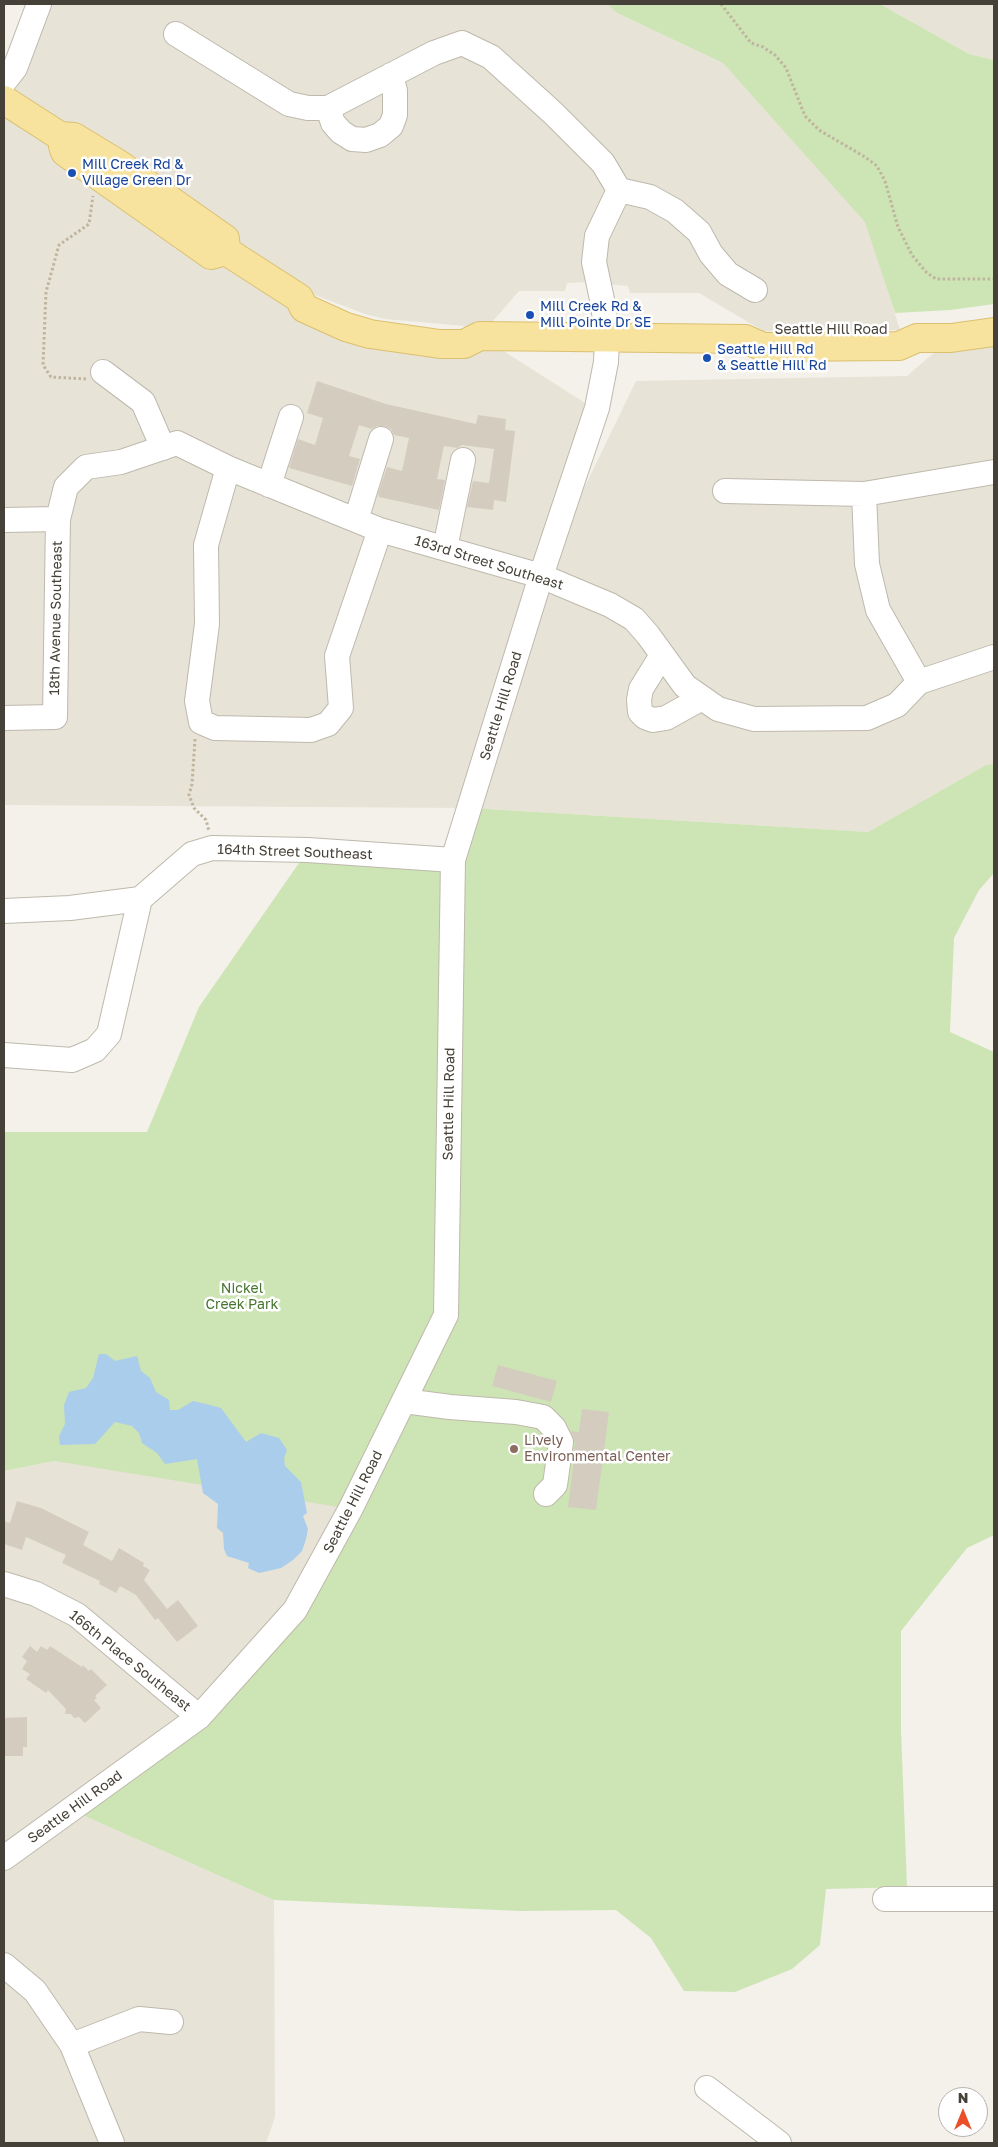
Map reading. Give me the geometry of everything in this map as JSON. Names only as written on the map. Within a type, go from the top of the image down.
[{"type":"main road","points":[[4,100],[60,136],[74,137],[128,171],[224,239],[226,251]]},
{"type":"main road","points":[[60,136],[65,152],[211,255],[226,251],[299,298],[312,294],[365,314],[385,319],[464,326],[480,336],[607,337]]},
{"type":"main road","name":"Seattle Hill Road","points":[[607,337],[745,339],[763,331],[900,330],[917,338],[951,338],[994,332]]},
{"type":"street","points":[[4,82],[14,68],[39,4]]},
{"type":"street","points":[[176,34],[289,104],[308,108],[328,108],[434,53],[462,44],[491,58],[553,113],[603,163],[619,190],[650,197],[675,212],[699,232],[711,254],[728,274],[754,290]]},
{"type":"street","points":[[328,108],[333,123],[341,132],[352,139],[366,140],[380,135],[391,126],[395,115],[395,91],[391,75]]},
{"type":"street","points":[[607,337],[594,262],[597,236],[619,190]]},
{"type":"street","name":"Seattle Hill Road","points":[[4,1858],[199,1717],[295,1610],[351,1508],[446,1315],[454,860],[541,576],[597,408],[606,362],[607,337]]},
{"type":"street","points":[[103,372],[143,402],[163,448]]},
{"type":"street","points":[[270,485],[291,417]]},
{"type":"street","points":[[356,520],[381,439]]},
{"type":"street","name":"163rd Street Southeast","points":[[58,519],[66,487],[86,468],[121,462],[177,443],[228,468],[380,530],[541,576],[610,605],[634,619],[685,686],[718,709],[754,719],[867,718],[897,705],[919,682],[994,657]]},
{"type":"street","points":[[445,548],[463,460]]},
{"type":"street","points":[[228,468],[206,545],[207,624],[197,702],[201,722],[214,728],[311,730],[328,724],[341,708],[337,656],[380,530]]},
{"type":"street","points":[[725,491],[864,494],[994,472]]},
{"type":"street","points":[[864,494],[867,564],[878,610],[919,682]]},
{"type":"street","points":[[4,520],[58,519]]},
{"type":"street","name":"18th Avenue Southeast","points":[[4,718],[55,716],[58,519]]},
{"type":"street","points":[[662,655],[642,689],[639,700],[640,712],[645,717],[654,720],[666,718],[702,698]]},
{"type":"street","name":"164th Street Southeast","points":[[140,899],[192,854],[212,848],[308,850],[454,860]]},
{"type":"street","points":[[4,910],[70,908],[140,899],[109,1034],[95,1050],[72,1060],[4,1055]]},
{"type":"street","points":[[404,1400],[450,1408],[516,1412],[543,1417],[554,1428],[561,1442],[556,1485],[546,1494]]},
{"type":"street","name":"166th Place Southeast","points":[[4,1584],[36,1594],[77,1615],[199,1717]]},
{"type":"street","points":[[886,1899],[994,1899]]},
{"type":"street","points":[[4,1965],[35,1991],[72,2045],[112,2143]]},
{"type":"street","points":[[72,2045],[140,2019],[172,2022]]},
{"type":"street","points":[[707,2088],[779,2143]]},
{"type":"path","points":[[721,4],[751,43],[763,46],[786,68],[805,116],[819,130],[877,166],[884,181],[898,226],[912,254],[926,272],[936,279],[994,279]]},
{"type":"path","points":[[98,174],[95,177],[89,224],[59,245],[46,292],[43,366],[51,377],[85,380],[103,372]]},
{"type":"path","points":[[201,722],[195,740],[192,784],[189,794],[194,808],[206,820],[212,848]]},
{"type":"shaded area","points":[[39,4],[607,4],[617,13],[723,63],[866,222],[900,330],[763,331],[699,293],[630,293],[628,286],[588,282],[567,283],[565,291],[519,291],[480,336],[588,405],[543,573],[636,381],[907,376],[951,338],[994,332],[994,764],[986,765],[868,832],[470,808],[4,805],[4,82]],"holes":[[[312,294],[365,314],[385,319],[464,326],[479,336],[326,319]]]},
{"type":"shaded area","points":[[880,4],[994,4],[994,60],[969,54]]},
{"type":"shaded area","points":[[54,1461],[351,1508],[295,1610],[199,1717],[71,1810],[274,1900],[275,2117],[266,2143],[4,2143],[4,1471]]},
{"type":"green space","points":[[607,4],[880,4],[969,54],[994,60],[994,304],[950,310],[895,313],[865,222],[723,63],[617,13]]},
{"type":"green space","name":"Nickel Creek Park","points":[[994,764],[994,873],[979,890],[954,938],[950,1032],[994,1052],[994,1535],[967,1548],[901,1631],[901,1730],[907,1887],[826,1889],[820,1945],[792,1969],[735,1992],[684,1991],[651,1938],[616,1910],[520,1911],[274,1900],[71,1810],[199,1717],[295,1610],[351,1509],[54,1461],[4,1471],[4,1132],[147,1132],[199,1007],[308,850],[453,860],[470,808],[868,832],[986,765]]},
{"type":"water","points":[[99,1354],[106,1354],[115,1361],[137,1356],[141,1371],[150,1378],[156,1392],[169,1400],[170,1410],[178,1410],[193,1401],[210,1405],[221,1408],[246,1442],[261,1433],[279,1438],[287,1450],[284,1458],[285,1466],[301,1482],[307,1513],[303,1516],[308,1529],[306,1539],[302,1551],[293,1560],[281,1568],[259,1573],[248,1568],[249,1563],[227,1556],[224,1549],[223,1533],[217,1528],[218,1504],[203,1493],[197,1459],[165,1464],[157,1453],[142,1443],[139,1433],[132,1426],[115,1422],[95,1444],[60,1445],[59,1436],[65,1424],[64,1405],[69,1392],[86,1388],[93,1378]]},
{"type":"building","points":[[317,381],[386,404],[476,424],[478,415],[506,419],[505,430],[515,431],[506,502],[494,500],[493,510],[467,507],[473,481],[489,483],[494,449],[462,445],[457,448],[444,446],[437,479],[445,480],[439,510],[379,497],[378,494],[387,467],[402,471],[409,438],[394,435],[391,429],[385,426],[377,426],[371,429],[359,425],[349,456],[360,459],[352,486],[289,468],[298,439],[315,445],[323,418],[307,413]]},
{"type":"building","points":[[498,1365],[557,1381],[551,1402],[492,1386]]},
{"type":"building","points":[[582,1409],[609,1412],[596,1510],[568,1507],[575,1443],[571,1431],[579,1432]]},
{"type":"building","points":[[17,1501],[41,1508],[89,1532],[83,1545],[112,1561],[119,1548],[144,1563],[143,1566],[150,1570],[144,1580],[167,1609],[178,1600],[198,1626],[177,1642],[158,1618],[155,1620],[136,1595],[120,1586],[116,1593],[99,1584],[100,1581],[62,1563],[66,1555],[26,1537],[22,1550],[4,1544],[4,1521],[10,1523]]},
{"type":"building","points":[[30,1646],[37,1652],[41,1646],[47,1650],[50,1646],[82,1667],[83,1665],[89,1671],[91,1669],[107,1685],[95,1696],[97,1698],[94,1700],[101,1708],[85,1723],[79,1717],[74,1718],[71,1714],[65,1714],[66,1709],[48,1690],[46,1693],[26,1679],[30,1674],[22,1669],[27,1661],[22,1657]]},
{"type":"building","points":[[27,1717],[27,1747],[23,1747],[23,1756],[4,1756],[4,1718]]},
{"type":"place","name":"Mill Creek Rd & Village Green Dr","points":[[72,173]]},
{"type":"place","name":"Mill Creek Rd & Mill Pointe Dr SE","points":[[530,315]]},
{"type":"place","name":"Seattle Hill Rd & Seattle Hill Rd","points":[[707,358]]},
{"type":"place","name":"Lively Environmental Center","points":[[514,1449]]}]
